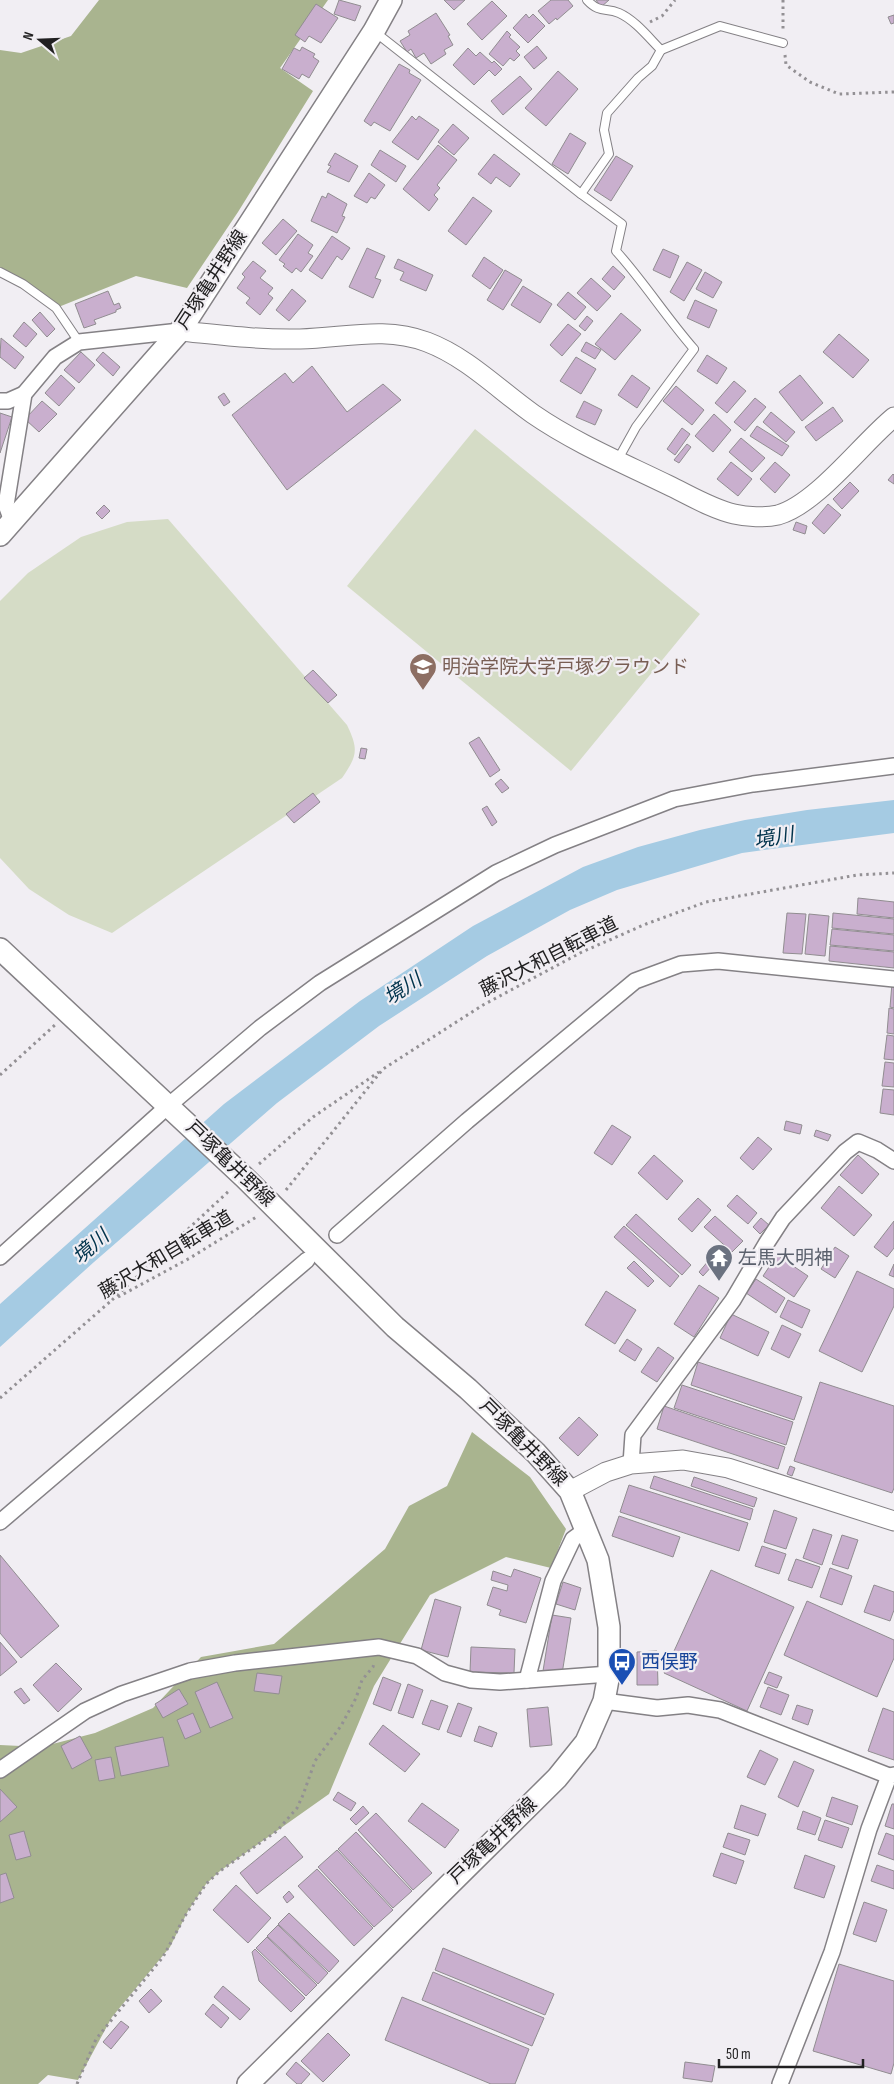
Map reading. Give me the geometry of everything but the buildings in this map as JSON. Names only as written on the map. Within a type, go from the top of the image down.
[{"type":"main road","name":"戸塚亀井野線","points":[[6,528],[180,331],[374,31],[391,0]]},
{"type":"main road","name":"戸塚亀井野線","points":[[0,949],[241,1175],[395,1327],[468,1389],[536,1453],[570,1491],[598,1560],[610,1627],[609,1674],[604,1701],[586,1742],[557,1778],[248,2084]]},
{"type":"street","points":[[0,401],[8,401],[24,394],[55,357],[79,342],[180,331],[256,340],[303,339],[372,333],[403,336],[428,342],[455,356],[535,415],[617,461],[733,514],[755,516],[778,515],[796,507],[813,494],[894,417]]},
{"type":"street","points":[[6,528],[6,505],[24,394]]},
{"type":"street","points":[[0,1257],[172,1109],[260,1028],[320,983],[496,873],[555,845],[674,799],[754,784],[894,766]]},
{"type":"street","points":[[337,1235],[482,1109],[635,981],[682,964],[718,961],[894,979]]},
{"type":"street","points":[[631,1464],[633,1435],[733,1300],[766,1244],[784,1218],[845,1152],[858,1142],[877,1150],[894,1161]]},
{"type":"street","points":[[0,1522],[307,1260]]},
{"type":"street","points":[[570,1491],[606,1472],[631,1464],[683,1460],[718,1465],[894,1521]]},
{"type":"street","points":[[527,1680],[553,1581],[572,1539],[587,1529]]},
{"type":"street","points":[[0,1770],[85,1711],[122,1694],[190,1671],[235,1663],[379,1647],[417,1656],[445,1673],[472,1680],[500,1682],[609,1674]]},
{"type":"street","points":[[604,1701],[657,1708],[688,1705],[720,1710],[891,1776],[869,1829],[832,1952],[780,2084]]},
{"type":"lane","points":[[587,0],[592,6],[603,11],[618,13],[638,27],[661,50]]},
{"type":"lane","points":[[580,194],[609,154],[604,130],[607,113],[638,78],[652,66],[661,50],[720,26],[783,43]]},
{"type":"lane","points":[[374,31],[580,194],[622,224],[616,251],[639,277],[674,326],[694,349],[636,427],[617,461]]},
{"type":"lane","points":[[0,272],[23,284],[56,308],[79,342]]},
{"type":"path","points":[[638,27],[662,16],[675,0]]},
{"type":"path","points":[[783,0],[783,43],[786,65],[810,82],[839,94],[894,92]]},
{"type":"path","name":"藤沢大和自転車道","points":[[286,1190],[383,1069],[483,1005],[582,952],[646,924],[706,902],[857,875],[894,872]]},
{"type":"path","points":[[0,1075],[50,1031]]},
{"type":"path","points":[[112,1300],[241,1175],[313,1117],[383,1069]]},
{"type":"path","name":"藤沢大和自転車道","points":[[0,1398],[112,1300],[190,1258],[258,1216]]},
{"type":"path","points":[[77,2084],[96,2039],[163,1957],[185,1916],[206,1884],[220,1871],[277,1831],[297,1808],[316,1761],[341,1726],[356,1698],[362,1680]]},
{"type":"green space","points":[[99,0],[328,0],[280,68],[313,91],[238,212],[187,288],[136,276],[56,308],[0,272],[0,50],[21,53],[71,36]]},
{"type":"green space","points":[[475,429],[700,614],[571,771],[347,586]]},
{"type":"green space","points":[[168,519],[347,725],[355,747],[355,753],[351,764],[342,778],[112,933],[69,915],[29,889],[0,858],[0,601],[28,573],[81,537],[127,522]]},
{"type":"green space","points":[[472,1432],[530,1477],[566,1529],[551,1568],[506,1557],[430,1595],[374,1686],[329,1794],[220,1871],[206,1884],[188,1911],[170,1947],[112,2017],[78,2080],[48,2075],[38,2084],[0,2084],[0,1745],[41,1747],[95,1733],[153,1708],[201,1657],[274,1644],[385,1549],[409,1506],[447,1486]]},
{"type":"water","name":"境川","points":[[894,800],[894,833],[742,853],[617,890],[570,910],[487,956],[379,1026],[277,1103],[94,1262],[0,1347],[0,1304],[224,1104],[360,1001],[473,926],[583,867],[638,847],[745,820],[807,810]]},
{"type":"place","name":"明治学院大学戸塚グラウンド","points":[[423,691]]},
{"type":"place","name":"左馬大明神","points":[[719,1282]]},
{"type":"place","name":"西俣野","points":[[622,1686]]}]
